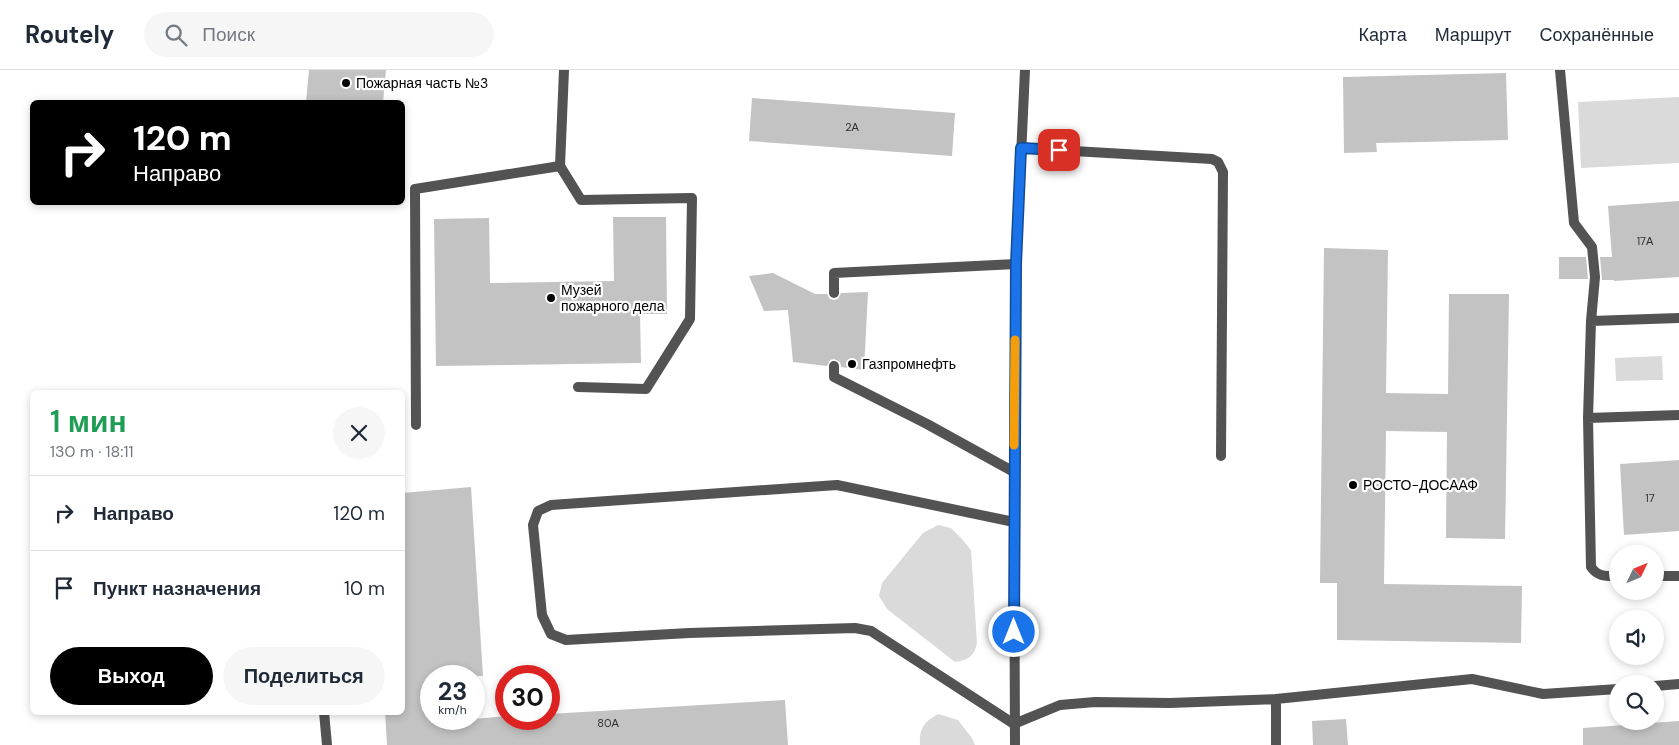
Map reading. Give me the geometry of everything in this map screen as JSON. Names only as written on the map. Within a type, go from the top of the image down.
[{"type":"street","points":[[564,70],[560,166],[581,200],[692,198],[690,319],[646,389],[578,387]]},
{"type":"street","points":[[1015,745],[1014,472],[1016,264],[1025,70]]},
{"type":"street","points":[[1560,70],[1574,223],[1592,247],[1595,277],[1591,321],[1588,418],[1591,567],[1595,573],[1601,576],[1609,576]]},
{"type":"street","points":[[1021,148],[1212,159],[1218,162],[1223,172],[1220,456]]},
{"type":"street","points":[[416,425],[415,189],[560,166]]},
{"type":"street","points":[[834,293],[834,273],[1016,264]]},
{"type":"street","points":[[1591,321],[1679,318]]},
{"type":"street","points":[[834,366],[834,377],[927,424],[1014,472]]},
{"type":"street","points":[[1588,418],[1679,414]]},
{"type":"street","points":[[1014,522],[837,485],[551,505],[538,511],[533,525],[542,615],[552,634],[566,640],[689,633],[855,628],[870,631],[1014,724]]},
{"type":"street","points":[[1664,576],[1679,576]]},
{"type":"street","points":[[1014,724],[1060,705],[1095,702],[1170,703],[1276,699],[1472,679],[1544,694],[1609,689]]},
{"type":"street","points":[[1664,685],[1679,684]]},
{"type":"street","points":[[1276,699],[1276,745]]},
{"type":"street","points":[[324,715],[327,745]]},
{"type":"shaded area","points":[[1679,97],[1679,163],[1581,168],[1578,102]]},
{"type":"shaded area","points":[[1662,356],[1663,380],[1616,381],[1615,358]]},
{"type":"shaded area","points":[[938,525],[951,528],[971,550],[977,643],[970,657],[955,662],[887,609],[879,596],[882,583],[923,533]]},
{"type":"shaded area","points":[[938,714],[958,720],[975,745],[920,745],[920,734],[923,726]]},
{"type":"building","name":"Пожарная часть №3","points":[[309,70],[386,70],[383,100],[306,100]]},
{"type":"building","points":[[1506,73],[1508,140],[1376,143],[1377,152],[1344,153],[1343,77]]},
{"type":"building","points":[[752,98],[955,113],[952,156],[749,141]]},
{"type":"building","points":[[1679,201],[1679,277],[1602,280],[1600,257],[1612,257],[1608,206]]},
{"type":"building","name":"Музей пожарного дела","points":[[613,217],[666,217],[667,314],[640,314],[641,363],[436,366],[434,219],[489,218],[490,283],[614,281]]},
{"type":"building","name":"РОСТО-ДОСААФ","points":[[1324,248],[1388,250],[1386,393],[1448,394],[1449,294],[1509,294],[1505,539],[1446,538],[1447,432],[1386,431],[1384,584],[1522,586],[1521,643],[1337,640],[1337,583],[1320,583]]},
{"type":"building","points":[[1559,257],[1586,257],[1588,279],[1559,279]]},
{"type":"building","points":[[773,273],[815,294],[827,294],[830,299],[834,300],[838,299],[841,293],[868,292],[864,370],[841,367],[840,362],[834,359],[830,360],[827,366],[793,362],[788,310],[764,311],[749,276]]},
{"type":"building","points":[[1679,460],[1679,531],[1624,535],[1620,464]]},
{"type":"building","points":[[471,487],[482,665],[420,665],[420,730],[485,730],[485,718],[495,717],[495,730],[560,730],[560,713],[785,700],[788,745],[387,745],[385,715],[405,715],[405,493]]},
{"type":"building","points":[[1346,719],[1348,745],[1313,745],[1312,721]]},
{"type":"building","points":[[1679,721],[1679,745],[1583,745],[1583,728],[1609,726],[1609,730],[1664,730],[1664,722]]},
{"type":"slow traffic","points":[[1014,445],[1015,340]]},
{"type":"place","name":"Пожарная часть №3","points":[[346,83]]},
{"type":"place","name":"Музей пожарного дела","points":[[551,298]]},
{"type":"place","name":"Газпромнефть","points":[[852,364]]},
{"type":"place","name":"РОСТО-ДОСААФ","points":[[1353,485]]},
{"type":"route","points":[[1014,632],[1016,264],[1021,148],[1059,150]]}]
